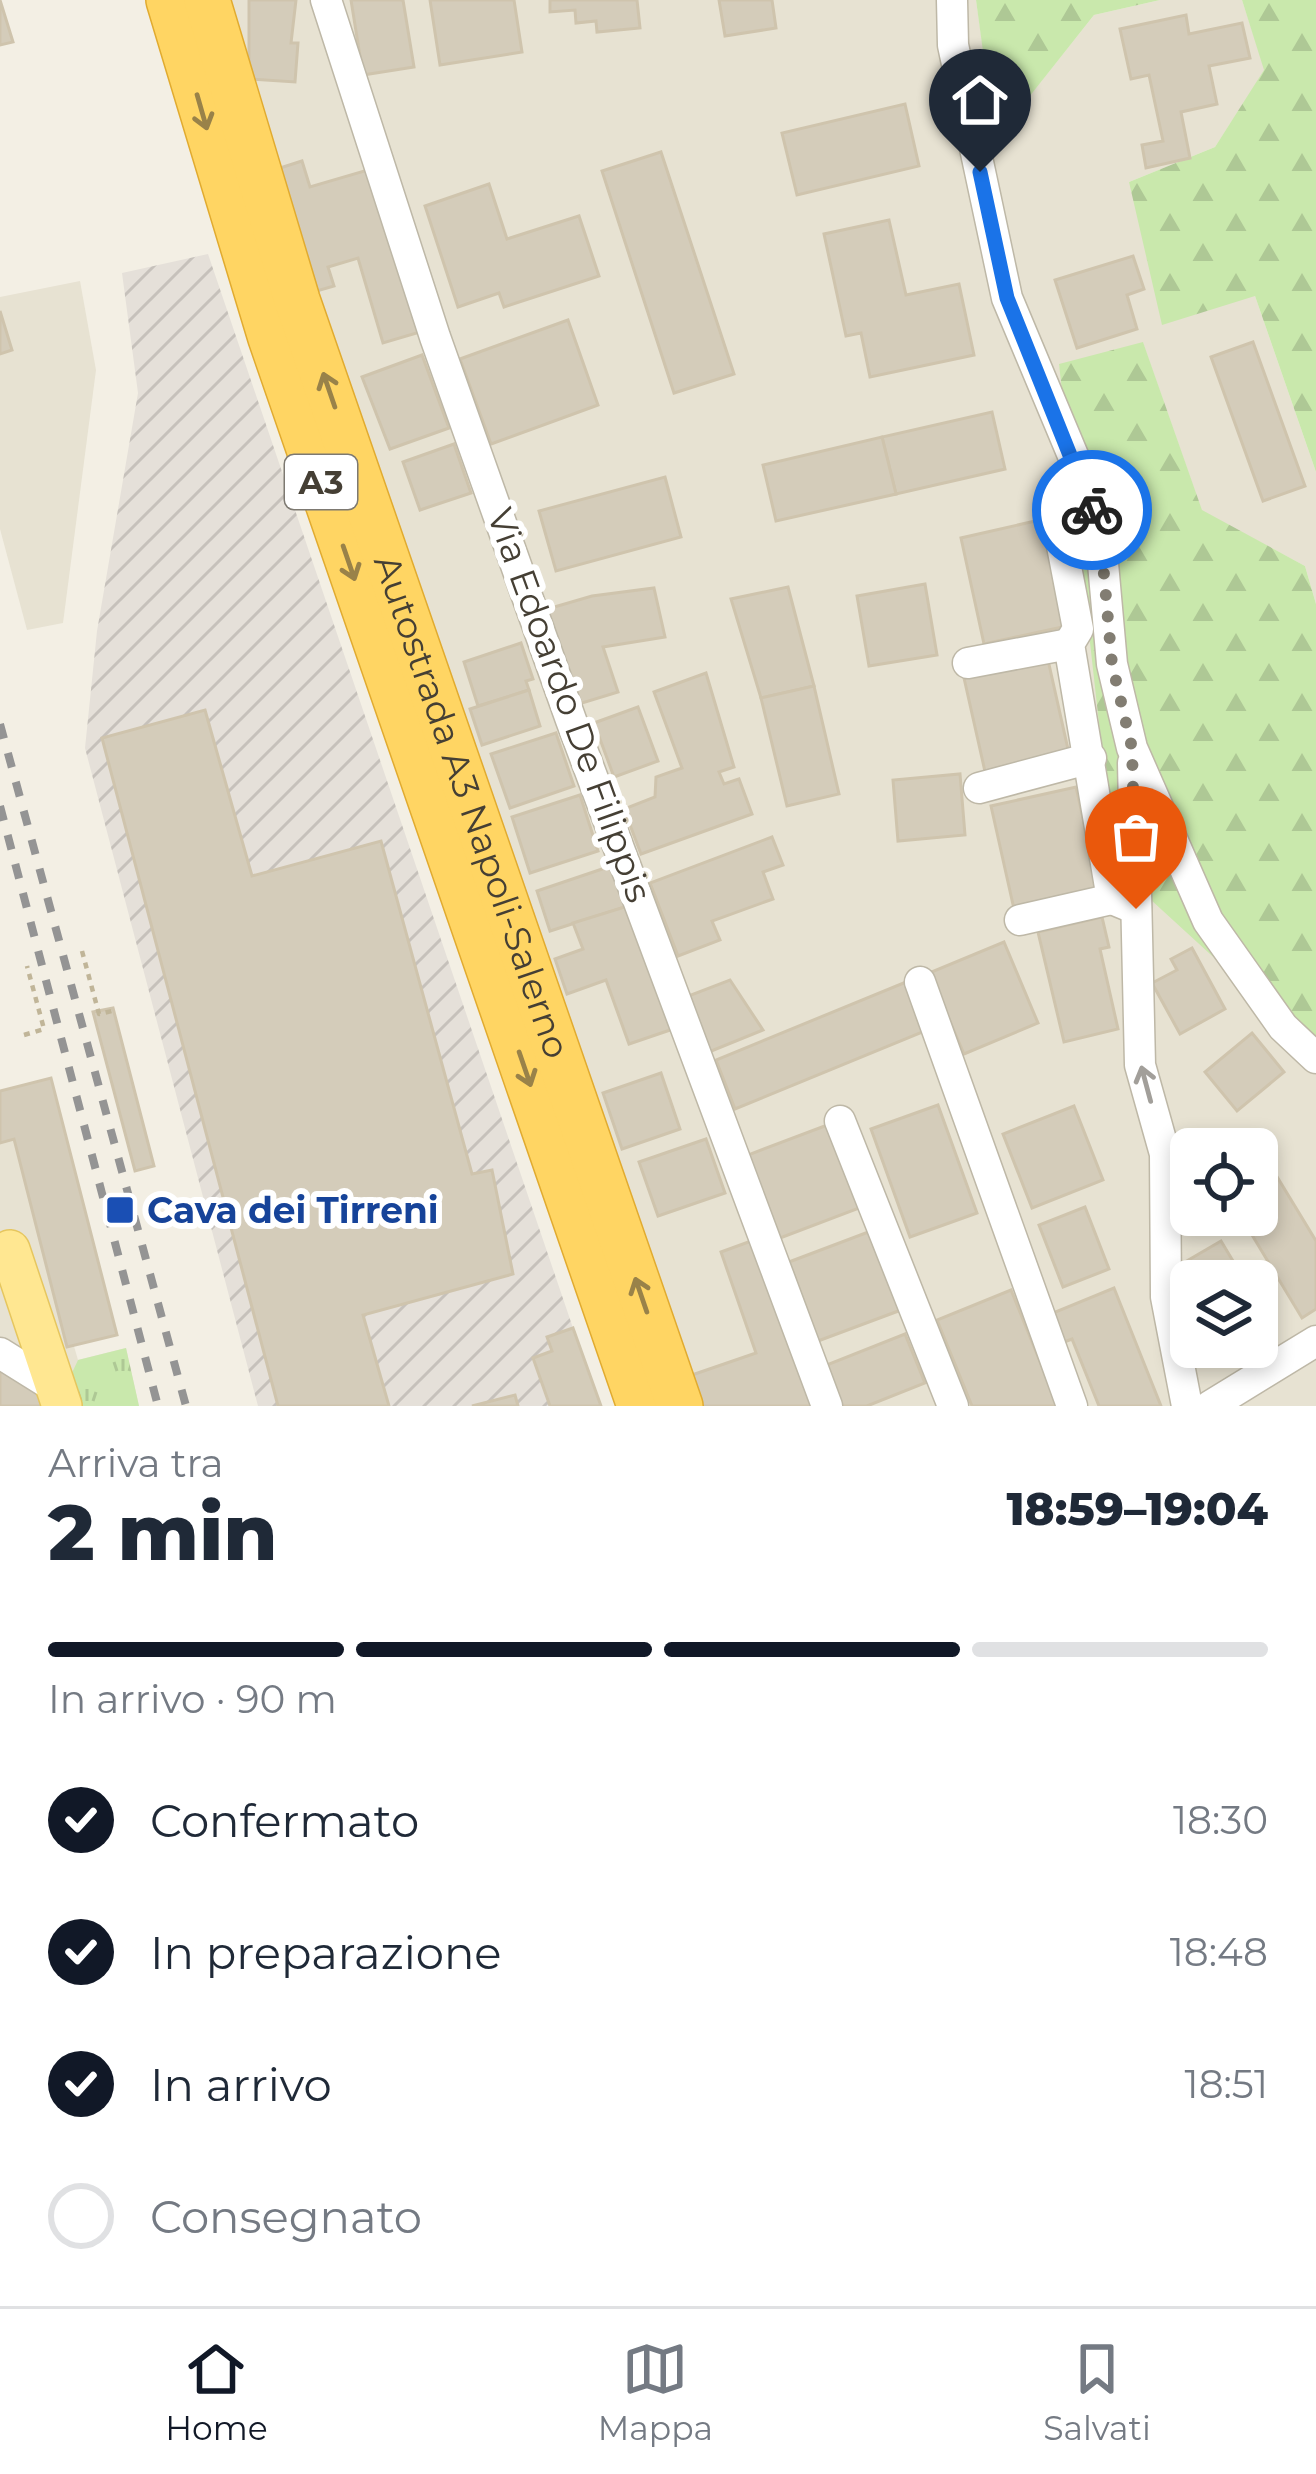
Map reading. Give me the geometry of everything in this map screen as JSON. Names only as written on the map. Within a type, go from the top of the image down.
[{"type":"highway","name":"Autostrada A3 Napoli-Salerno","points":[[169,0],[271,338],[640,1406]]},
{"type":"highway","name":"Autostrada A3 Napoli-Salerno","points":[[207,0],[297,300],[680,1406]]},
{"type":"main road","points":[[3,1247],[54,1384]]},
{"type":"main road","points":[[0,1310],[54,1384]]},
{"type":"street","name":"Via Edoardo De Filippis","points":[[326,0],[435,337],[827,1406]]},
{"type":"street","points":[[952,0],[953,45],[1007,298],[1082,477],[1101,541],[1112,664],[1132,748],[1208,921],[1283,1027],[1316,1058]]},
{"type":"street","points":[[1057,520],[1078,629],[1069,644],[1124,904],[1140,1065],[1165,1154],[1166,1297],[1187,1406]]},
{"type":"street","points":[[968,663],[1069,644]]},
{"type":"street","points":[[1124,904],[1132,748]]},
{"type":"street","points":[[979,788],[1090,758]]},
{"type":"street","points":[[1020,920],[1124,904]]},
{"type":"street","points":[[920,982],[1072,1406]]},
{"type":"street","points":[[840,1121],[953,1406]]},
{"type":"street","points":[[1210,1406],[1316,1341]]},
{"type":"street","points":[[0,1353],[54,1384]]},
{"type":"path","points":[[82,951],[99,1014],[116,1010]]},
{"type":"path","points":[[24,1035],[44,1029],[27,966]]},
{"type":"shaded area","points":[[220,0],[976,0],[996,138],[1094,15],[1160,0],[1242,0],[1265,70],[1215,147],[1129,182],[1255,296],[1316,472],[1316,604],[1305,566],[1202,511],[1143,343],[1059,365],[1316,1051],[1316,1406],[699,1406],[260,138]]},
{"type":"shaded area","points":[[208,254],[601,1406],[258,1406],[85,748],[97,631],[138,393],[122,273]]},
{"type":"shaded area","points":[[80,281],[96,370],[63,623],[27,630],[0,529],[0,297]]},
{"type":"shaded area","points":[[0,1091],[78,1360],[126,1348],[139,1406],[0,1406]]},
{"type":"green space","points":[[976,0],[1160,0],[1094,15],[995,140]]},
{"type":"green space","points":[[1242,0],[1316,0],[1316,472],[1255,296],[1162,325],[1129,182],[1215,147],[1264,70]]},
{"type":"green space","points":[[1143,342],[1202,510],[1305,566],[1316,604],[1316,1051],[1115,867],[1059,364]]},
{"type":"green space","points":[[126,1348],[139,1406],[78,1406],[71,1375],[78,1360]]},
{"type":"building","points":[[0,0],[13,42],[0,45]]},
{"type":"building","points":[[249,0],[296,0],[291,43],[298,43],[295,82],[249,79]]},
{"type":"building","points":[[351,0],[403,0],[414,67],[363,75]]},
{"type":"building","points":[[430,0],[514,0],[522,52],[440,65]]},
{"type":"building","points":[[550,0],[637,0],[640,28],[597,32],[596,21],[576,23],[575,10],[550,12]]},
{"type":"building","points":[[719,0],[772,0],[776,28],[725,36]]},
{"type":"building","points":[[1186,15],[1189,34],[1242,23],[1250,58],[1209,66],[1217,104],[1181,112],[1190,158],[1146,168],[1142,145],[1163,141],[1149,75],[1131,79],[1120,29]]},
{"type":"building","points":[[905,104],[919,166],[797,195],[782,133]]},
{"type":"building","points":[[661,152],[734,374],[674,393],[602,171]]},
{"type":"building","points":[[302,161],[310,187],[371,169],[420,332],[383,343],[358,258],[328,267],[334,286],[317,291],[280,168]]},
{"type":"building","points":[[489,184],[507,239],[579,216],[599,276],[504,307],[499,293],[458,307],[425,206]]},
{"type":"building","points":[[889,220],[906,295],[959,284],[974,355],[870,377],[861,333],[846,336],[824,234]]},
{"type":"building","points":[[1133,256],[1144,289],[1127,295],[1137,329],[1077,348],[1055,280]]},
{"type":"building","points":[[0,311],[12,350],[0,354]]},
{"type":"building","points":[[568,320],[598,405],[491,444],[460,359]]},
{"type":"building","points":[[1253,342],[1305,486],[1263,501],[1211,357]]},
{"type":"building","points":[[422,355],[449,428],[390,449],[362,377]]},
{"type":"building","points":[[992,412],[1005,469],[896,494],[882,437]]},
{"type":"building","points":[[882,437],[896,494],[776,521],[763,465]]},
{"type":"building","points":[[454,444],[471,493],[420,510],[403,462]]},
{"type":"building","points":[[665,477],[681,537],[556,571],[539,511]]},
{"type":"building","points":[[1044,519],[1067,626],[984,644],[961,538]]},
{"type":"building","points":[[925,584],[937,655],[869,666],[857,596]]},
{"type":"building","points":[[788,587],[814,686],[761,698],[731,599]]},
{"type":"building","points":[[654,588],[665,637],[603,647],[618,692],[579,704],[544,610],[592,596]]},
{"type":"building","points":[[521,643],[533,679],[526,681],[529,690],[478,706],[464,662]]},
{"type":"building","points":[[1048,660],[1070,758],[986,776],[964,678]]},
{"type":"building","points":[[706,673],[734,767],[719,772],[724,784],[739,779],[752,814],[641,854],[624,809],[655,797],[656,777],[682,768],[654,692]]},
{"type":"building","points":[[814,686],[839,794],[787,806],[761,698]]},
{"type":"building","points":[[529,690],[540,726],[482,745],[470,709]]},
{"type":"building","points":[[638,707],[658,761],[614,777],[594,723]]},
{"type":"building","points":[[205,710],[252,876],[381,841],[472,1174],[492,1170],[513,1274],[363,1315],[389,1406],[278,1406],[102,738]]},
{"type":"building","points":[[556,733],[574,786],[510,808],[491,754]]},
{"type":"building","points":[[960,774],[965,835],[898,841],[893,780]]},
{"type":"building","points":[[1076,787],[1099,890],[1014,909],[991,806]]},
{"type":"building","points":[[580,795],[598,851],[530,873],[512,817]]},
{"type":"building","points":[[772,837],[783,865],[763,872],[773,899],[712,921],[720,940],[678,956],[650,883]]},
{"type":"building","points":[[617,864],[631,905],[550,931],[537,891]]},
{"type":"building","points":[[631,905],[676,1028],[629,1044],[606,980],[567,994],[555,959],[583,949],[573,923]]},
{"type":"building","points":[[1102,917],[1109,947],[1100,949],[1118,1029],[1064,1042],[1038,932]]},
{"type":"building","points":[[1004,942],[1038,1023],[964,1054],[929,973]]},
{"type":"building","points":[[1192,948],[1225,1009],[1180,1034],[1152,983],[1177,970],[1171,959]]},
{"type":"building","points":[[730,980],[763,1030],[704,1054],[683,998]]},
{"type":"building","points":[[906,982],[925,1031],[735,1109],[716,1060]]},
{"type":"building","points":[[113,1008],[154,1166],[135,1171],[93,1012]]},
{"type":"building","points":[[1252,1033],[1284,1072],[1237,1111],[1205,1072]]},
{"type":"building","points":[[661,1073],[680,1129],[622,1149],[603,1093]]},
{"type":"building","name":"Cava dei Tirreni","points":[[51,1078],[117,1335],[67,1347],[14,1139],[0,1143],[0,1091]]},
{"type":"building","points":[[938,1105],[977,1213],[910,1237],[871,1129]]},
{"type":"building","points":[[1074,1106],[1103,1180],[1032,1208],[1003,1134]]},
{"type":"building","points":[[830,1124],[862,1207],[780,1238],[748,1155]]},
{"type":"building","points":[[706,1139],[725,1193],[658,1216],[639,1162]]},
{"type":"building","points":[[1278,1178],[1316,1241],[1316,1309],[1302,1318],[1278,1278],[1278,1260],[1267,1260],[1253,1236],[1278,1236]]},
{"type":"building","points":[[1085,1207],[1109,1269],[1063,1287],[1039,1225]]},
{"type":"building","points":[[871,1231],[901,1310],[818,1341],[789,1262]]},
{"type":"building","points":[[754,1240],[812,1406],[699,1406],[689,1376],[756,1353],[721,1252]]},
{"type":"building","points":[[1221,1241],[1232,1260],[1188,1260]]},
{"type":"building","points":[[1114,1288],[1161,1406],[1099,1406],[1072,1339],[1059,1344],[1048,1315]]},
{"type":"building","points":[[1011,1290],[1058,1406],[972,1406],[937,1320]]},
{"type":"building","points":[[573,1328],[601,1406],[550,1406],[533,1358],[552,1351],[547,1337]]},
{"type":"building","points":[[905,1334],[925,1383],[867,1406],[840,1406],[824,1366]]},
{"type":"building","points":[[0,1367],[40,1390],[45,1406],[0,1406]]},
{"type":"building","points":[[515,1395],[518,1406],[472,1406]]},
{"type":"railway","points":[[0,724],[186,1406]]},
{"type":"railway","points":[[0,806],[158,1406]]},
{"type":"way so far","points":[[1092,510],[1101,541],[1112,664],[1132,748],[1136,909]]},
{"type":"place","name":"Cava dei Tirreni","points":[[120,1210]]},
{"type":"route","points":[[980,172],[1007,298],[1092,510]]}]
